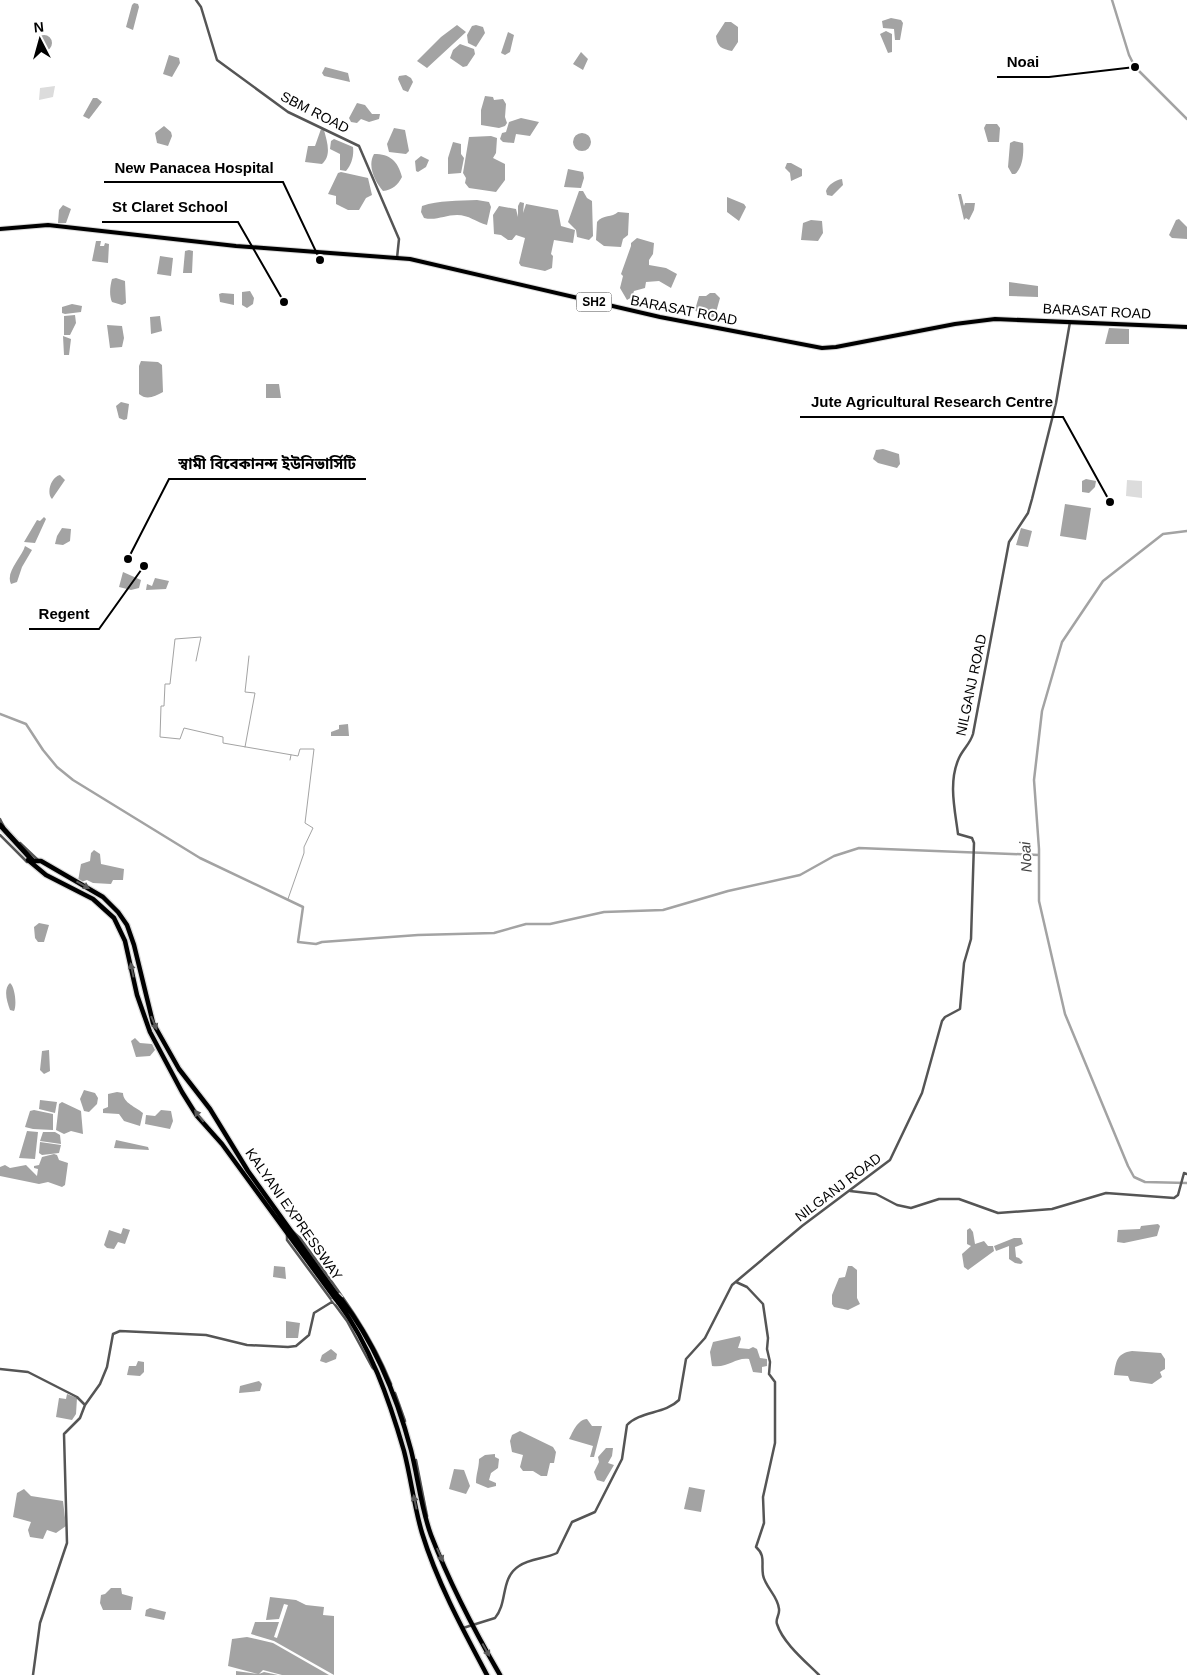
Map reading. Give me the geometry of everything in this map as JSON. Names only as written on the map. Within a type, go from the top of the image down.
[{"type":"highway","name":"KALYANI EXPRESSWAY","points":[[0,825],[37,868],[93,899],[114,918],[126,941],[141,1007],[150,1032],[169,1070],[198,1116],[222,1144],[362,1330],[391,1388],[411,1450],[430,1530],[472,1626],[500,1675]]},
{"type":"highway","name":"KALYANI EXPRESSWAY","points":[[0,830],[30,860]]},
{"type":"highway","points":[[30,860],[41,862]]},
{"type":"highway","name":"KALYANI EXPRESSWAY","points":[[41,862],[103,897],[118,912],[127,925],[134,945],[147,1003],[162,1040],[188,1083],[210,1109],[248,1171],[289,1232]]},
{"type":"highway","name":"KALYANI EXPRESSWAY","points":[[337,1298],[357,1330],[376,1369],[404,1452],[425,1542],[462,1628],[487,1675]]},
{"type":"main road","name":"BARASAT ROAD","points":[[0,230],[48,225],[236,246],[397,258],[432,263],[681,322],[822,348],[836,348],[979,320],[1004,318],[1187,327]]},
{"type":"street","name":"SBM ROAD","points":[[196,0],[201,7],[217,60],[288,112],[359,146],[399,239],[397,258]]},
{"type":"street","name":"NILGANJ ROAD","points":[[462,1628],[490,1621],[497,1616],[507,1582],[518,1567],[557,1553],[572,1522],[594,1513],[622,1459],[627,1425],[635,1419],[670,1406],[679,1400],[687,1358],[705,1338],[730,1289],[802,1226],[885,1165],[891,1158],[922,1093],[942,1022],[945,1017],[960,1009],[964,963],[971,933],[974,847],[972,838],[958,834],[952,797],[953,785],[959,758],[973,734],[1009,542],[1028,512],[1032,499],[1056,403],[1070,322]]},
{"type":"street","name":"KALYANI EXPRESSWAY","points":[[0,819],[19,843],[41,862]]},
{"type":"street","name":"KALYANI EXPRESSWAY","points":[[0,835],[13,850],[37,868]]},
{"type":"street","points":[[850,1191],[876,1194],[897,1205],[911,1208],[938,1199],[959,1199],[998,1213],[1052,1209],[1106,1193],[1174,1198],[1177,1197],[1184,1173],[1187,1174]]},
{"type":"street","points":[[33,1675],[40,1623],[67,1544],[64,1434],[77,1422],[85,1405],[100,1384],[107,1367],[110,1342],[115,1332],[206,1335],[250,1346],[292,1347],[309,1335],[314,1313],[337,1298],[287,1240],[289,1232]]},
{"type":"street","points":[[736,1282],[747,1287],[762,1301],[768,1338],[769,1374],[775,1384],[775,1443],[763,1497],[764,1523],[756,1547],[762,1554],[763,1578],[772,1590],[779,1607],[776,1622],[779,1629],[786,1641],[819,1675]]},
{"type":"street","points":[[0,1369],[28,1372],[77,1397],[85,1405]]},
{"type":"shaded area","points":[[134,3],[138,4],[139,7],[133,30],[126,27]]},
{"type":"shaded area","points":[[891,18],[901,20],[903,23],[900,40],[895,40],[894,29],[883,28],[882,21]]},
{"type":"shaded area","points":[[725,22],[731,22],[738,27],[738,42],[732,51],[721,47],[716,36]]},
{"type":"shaded area","points":[[457,25],[466,32],[427,68],[417,61],[441,37]]},
{"type":"shaded area","points":[[472,26],[483,27],[485,33],[476,47],[468,43],[467,35]]},
{"type":"shaded area","points":[[886,31],[892,34],[892,52],[888,53],[880,34]]},
{"type":"shaded area","points":[[508,32],[514,35],[510,52],[505,55],[501,53]]},
{"type":"shaded area","points":[[44,35],[50,37],[52,43],[50,49],[44,51],[38,49],[36,43],[38,37]]},
{"type":"shaded area","points":[[460,44],[474,49],[475,54],[467,66],[463,67],[450,58],[453,50]]},
{"type":"shaded area","points":[[581,52],[588,59],[583,70],[573,64]]},
{"type":"shaded area","points":[[169,55],[179,58],[180,63],[172,77],[163,74]]},
{"type":"shaded area","points":[[325,67],[348,73],[350,82],[324,76],[322,73]]},
{"type":"shaded area","points":[[406,75],[413,82],[408,92],[403,90],[398,79],[399,76]]},
{"type":"shaded area","points":[[55,86],[53,97],[39,100],[40,88]]},
{"type":"shaded area","points":[[485,96],[493,97],[494,100],[503,99],[506,104],[505,117],[507,123],[505,126],[499,128],[481,125],[481,110]]},
{"type":"shaded area","points":[[93,98],[97,98],[102,102],[89,119],[83,116]]},
{"type":"shaded area","points":[[357,103],[365,105],[372,114],[380,114],[379,119],[369,122],[361,119],[357,123],[351,122],[349,118]]},
{"type":"shaded area","points":[[521,118],[539,122],[530,136],[516,134],[514,143],[503,142],[500,139],[502,133],[506,132],[509,122]]},
{"type":"shaded area","points":[[986,124],[997,124],[1000,128],[999,142],[988,142],[984,128]]},
{"type":"shaded area","points":[[164,126],[171,132],[172,136],[168,146],[157,143],[155,133]]},
{"type":"shaded area","points":[[394,128],[405,130],[409,151],[406,154],[389,152],[387,144]]},
{"type":"shaded area","points":[[321,129],[324,130],[327,144],[327,157],[322,164],[305,162],[308,146],[315,146]]},
{"type":"shaded area","points":[[582,133],[588,136],[591,142],[588,148],[582,151],[576,148],[573,142],[576,136]]},
{"type":"shaded area","points":[[491,136],[497,138],[496,153],[493,158],[505,164],[505,180],[496,192],[469,188],[465,183],[466,178],[463,173],[469,137]]},
{"type":"shaded area","points":[[334,139],[353,147],[352,159],[346,171],[340,170],[340,154],[330,149],[331,141]]},
{"type":"shaded area","points":[[1014,141],[1023,143],[1023,151],[1020,168],[1015,174],[1012,174],[1008,167],[1010,143]]},
{"type":"shaded area","points":[[453,142],[461,144],[461,154],[464,158],[461,173],[448,174],[448,158]]},
{"type":"shaded area","points":[[374,154],[385,155],[396,163],[402,177],[397,185],[383,191],[377,183],[371,164]]},
{"type":"shaded area","points":[[421,156],[429,160],[426,167],[418,172],[416,171],[415,161]]},
{"type":"shaded area","points":[[787,163],[802,169],[802,176],[791,181],[790,173],[785,168]]},
{"type":"shaded area","points":[[568,169],[583,172],[584,178],[581,188],[564,187]]},
{"type":"shaded area","points":[[338,173],[368,178],[372,195],[366,198],[359,210],[348,210],[336,204],[336,196],[328,194]]},
{"type":"shaded area","points":[[842,179],[843,185],[832,196],[827,195],[826,191],[830,185]]},
{"type":"shaded area","points":[[579,191],[583,191],[587,198],[592,201],[593,236],[589,240],[577,237],[576,230],[568,222]]},
{"type":"shaded area","points":[[958,194],[961,194],[964,206],[965,203],[975,203],[969,220],[966,218],[964,220]]},
{"type":"shaded area","points":[[727,197],[744,204],[746,207],[739,221],[727,212]]},
{"type":"shaded area","points":[[477,200],[489,202],[491,207],[487,225],[461,215],[433,219],[424,218],[421,212],[422,206],[428,204]]},
{"type":"shaded area","points":[[520,202],[524,203],[523,213],[526,204],[558,210],[561,226],[575,230],[573,243],[554,240],[551,254],[553,256],[552,268],[545,271],[521,266],[519,263],[525,238],[516,235],[512,240],[508,240],[501,235],[494,234],[493,215],[499,206],[516,209],[518,217]]},
{"type":"shaded area","points":[[63,205],[71,209],[66,223],[58,223],[59,210]]},
{"type":"shaded area","points":[[618,212],[629,213],[628,235],[623,239],[621,247],[604,246],[596,240],[597,222]]},
{"type":"shaded area","points":[[1179,219],[1187,227],[1187,239],[1172,238],[1169,235],[1176,220]]},
{"type":"shaded area","points":[[811,220],[822,221],[823,233],[818,241],[801,240],[803,223]]},
{"type":"shaded area","points":[[637,238],[654,243],[649,265],[666,268],[677,274],[671,288],[659,281],[646,282],[645,288],[634,291],[632,297],[627,300],[620,288],[623,276],[621,274],[631,243]]},
{"type":"shaded area","points":[[96,241],[101,241],[100,246],[104,246],[105,243],[109,244],[108,263],[92,261]]},
{"type":"shaded area","points":[[185,251],[193,251],[192,273],[183,273]]},
{"type":"shaded area","points":[[160,256],[173,258],[171,276],[157,274]]},
{"type":"shaded area","points":[[116,278],[125,281],[126,303],[122,305],[112,302],[111,299],[111,282],[112,279]]},
{"type":"shaded area","points":[[1009,282],[1038,286],[1038,297],[1009,296]]},
{"type":"shaded area","points":[[250,291],[254,298],[253,304],[247,308],[242,305],[242,292]]},
{"type":"shaded area","points":[[710,293],[715,293],[720,298],[715,316],[706,320],[695,310],[699,296],[706,296]]},
{"type":"shaded area","points":[[219,294],[234,294],[234,305],[220,302]]},
{"type":"shaded area","points":[[72,304],[82,306],[81,312],[62,313],[62,307]]},
{"type":"shaded area","points":[[75,315],[76,323],[70,335],[64,335],[64,316]]},
{"type":"shaded area","points":[[160,316],[162,331],[151,334],[150,317]]},
{"type":"shaded area","points":[[107,325],[122,326],[124,338],[122,347],[110,348]]},
{"type":"shaded area","points":[[1109,328],[1129,329],[1129,344],[1105,344]]},
{"type":"shaded area","points":[[63,336],[71,339],[69,355],[64,355]]},
{"type":"shaded area","points":[[141,361],[158,362],[162,365],[163,392],[148,397],[139,394],[139,366]]},
{"type":"shaded area","points":[[266,384],[279,384],[281,398],[266,398]]},
{"type":"shaded area","points":[[121,402],[129,404],[127,419],[124,420],[119,418],[116,406]]},
{"type":"shaded area","points":[[883,449],[899,454],[900,464],[897,468],[878,463],[873,459],[876,450]]},
{"type":"shaded area","points":[[60,475],[65,480],[52,499],[49,493],[50,486],[54,479]]},
{"type":"shaded area","points":[[1086,479],[1096,481],[1095,487],[1089,493],[1082,492],[1082,481]]},
{"type":"shaded area","points":[[1127,480],[1142,481],[1142,498],[1126,496]]},
{"type":"shaded area","points":[[1065,504],[1091,508],[1086,540],[1060,536]]},
{"type":"shaded area","points":[[44,517],[46,519],[35,543],[24,542],[37,520],[40,521]]},
{"type":"shaded area","points":[[62,528],[71,529],[70,541],[63,545],[55,544],[57,536]]},
{"type":"shaded area","points":[[1021,528],[1032,531],[1028,547],[1016,545]]},
{"type":"shaded area","points":[[25,546],[32,550],[22,567],[17,582],[11,584],[10,575]]},
{"type":"shaded area","points":[[123,572],[141,580],[139,588],[131,590],[119,587]]},
{"type":"shaded area","points":[[155,578],[169,581],[166,589],[146,590],[147,584],[152,586]]},
{"type":"shaded area","points":[[348,724],[349,736],[331,736],[331,732],[339,729],[339,725]]},
{"type":"shaded area","points":[[94,850],[100,854],[101,864],[124,869],[123,880],[113,880],[111,884],[93,883],[87,880],[78,881],[81,864],[90,861],[91,853]]},
{"type":"shaded area","points":[[39,923],[49,925],[44,942],[38,942],[35,938],[34,927]]},
{"type":"shaded area","points":[[10,983],[15,996],[14,1011],[10,1010],[6,996]]},
{"type":"shaded area","points":[[135,1038],[140,1043],[152,1044],[155,1050],[150,1056],[136,1057],[131,1041]]},
{"type":"shaded area","points":[[49,1050],[50,1071],[44,1074],[40,1070],[42,1051]]},
{"type":"shaded area","points":[[84,1090],[95,1093],[98,1098],[97,1104],[89,1112],[84,1111],[80,1099]]},
{"type":"shaded area","points":[[123,1093],[127,1102],[143,1113],[140,1126],[124,1121],[119,1114],[103,1113],[103,1109],[108,1107],[108,1094]]},
{"type":"shaded area","points":[[40,1100],[57,1102],[55,1113],[39,1109]]},
{"type":"shaded area","points":[[62,1102],[81,1111],[83,1134],[71,1131],[64,1134],[56,1130],[59,1104]]},
{"type":"shaded area","points":[[34,1110],[53,1114],[53,1130],[25,1127],[30,1111]]},
{"type":"shaded area","points":[[161,1110],[171,1111],[173,1121],[170,1129],[145,1124],[146,1115],[155,1116]]},
{"type":"shaded area","points":[[27,1131],[38,1132],[35,1159],[19,1158]]},
{"type":"shaded area","points":[[43,1132],[55,1132],[60,1135],[61,1144],[40,1141]]},
{"type":"shaded area","points":[[116,1140],[148,1147],[149,1150],[114,1148]]},
{"type":"shaded area","points":[[40,1142],[61,1145],[59,1153],[42,1155],[39,1153]]},
{"type":"shaded area","points":[[57,1155],[59,1160],[68,1163],[65,1185],[62,1187],[48,1182],[39,1184],[0,1176],[0,1167],[5,1165],[10,1168],[26,1165],[37,1176],[38,1169],[34,1168],[34,1166],[39,1165],[42,1157]]},
{"type":"shaded area","points":[[1158,1224],[1160,1226],[1157,1236],[1124,1243],[1117,1242],[1118,1230],[1140,1229],[1141,1226]]},
{"type":"shaded area","points":[[123,1228],[130,1230],[125,1244],[118,1242],[114,1249],[107,1248],[104,1245],[109,1230],[121,1234]]},
{"type":"shaded area","points":[[970,1228],[973,1232],[975,1244],[984,1241],[988,1246],[993,1246],[994,1251],[968,1270],[964,1267],[962,1254],[971,1246],[967,1244],[967,1230]]},
{"type":"shaded area","points":[[1014,1238],[1021,1238],[1023,1244],[1015,1247],[1016,1257],[1023,1262],[1021,1264],[1009,1259],[1009,1246],[996,1251],[994,1246]]},
{"type":"shaded area","points":[[274,1266],[285,1267],[286,1279],[273,1277]]},
{"type":"shaded area","points":[[848,1266],[852,1266],[857,1270],[857,1298],[860,1304],[848,1310],[834,1307],[832,1295],[839,1278],[845,1277]]},
{"type":"shaded area","points":[[286,1321],[300,1323],[298,1338],[286,1338]]},
{"type":"shaded area","points":[[740,1336],[738,1348],[749,1349],[753,1347],[757,1349],[760,1358],[767,1359],[767,1366],[762,1367],[762,1373],[753,1372],[749,1359],[712,1366],[710,1352],[713,1342]]},
{"type":"shaded area","points":[[331,1349],[337,1354],[336,1359],[326,1363],[320,1361],[322,1355]]},
{"type":"shaded area","points":[[1132,1351],[1161,1353],[1165,1359],[1165,1369],[1160,1372],[1162,1377],[1152,1384],[1130,1381],[1128,1376],[1114,1375],[1118,1358]]},
{"type":"shaded area","points":[[138,1361],[144,1362],[144,1372],[140,1376],[127,1375],[129,1366],[136,1366]]},
{"type":"shaded area","points":[[259,1381],[262,1384],[260,1391],[239,1393],[240,1386]]},
{"type":"shaded area","points":[[67,1394],[77,1398],[76,1414],[72,1420],[56,1417],[59,1398],[66,1399]]},
{"type":"shaded area","points":[[587,1419],[592,1426],[602,1426],[594,1457],[590,1457],[593,1446],[569,1439],[578,1424]]},
{"type":"shaded area","points":[[520,1431],[553,1447],[556,1452],[554,1463],[550,1463],[547,1476],[541,1476],[533,1471],[523,1471],[520,1467],[523,1455],[512,1452],[510,1441],[512,1435]]},
{"type":"shaded area","points":[[606,1448],[613,1448],[612,1456],[608,1463],[614,1465],[604,1482],[597,1480],[594,1472],[599,1462],[598,1457]]},
{"type":"shaded area","points":[[495,1454],[495,1457],[499,1459],[498,1468],[491,1473],[489,1480],[496,1483],[496,1486],[488,1488],[476,1483],[479,1459],[485,1455]]},
{"type":"shaded area","points":[[454,1469],[464,1470],[470,1486],[466,1494],[449,1489]]},
{"type":"shaded area","points":[[689,1487],[705,1490],[701,1512],[684,1509]]},
{"type":"shaded area","points":[[24,1489],[31,1496],[63,1501],[66,1526],[56,1533],[47,1530],[43,1539],[30,1537],[28,1530],[31,1522],[13,1517],[17,1493]]},
{"type":"shaded area","points":[[111,1588],[121,1588],[122,1594],[133,1597],[131,1610],[103,1610],[100,1603],[101,1595]]},
{"type":"shaded area","points":[[270,1597],[296,1600],[306,1605],[324,1607],[323,1615],[334,1616],[334,1675],[274,1641],[251,1634],[255,1622],[279,1622],[274,1637],[277,1638],[288,1605],[284,1604],[279,1619],[266,1620]]},
{"type":"shaded area","points":[[150,1608],[166,1612],[164,1620],[145,1616],[146,1610]]},
{"type":"shaded area","points":[[247,1637],[273,1643],[329,1675],[282,1675],[263,1670],[259,1674],[264,1672],[278,1675],[236,1675],[236,1671],[258,1674],[228,1666],[232,1639]]},
{"type":"waterway","name":"Noai","points":[[1112,0],[1129,55],[1135,67],[1187,119]]},
{"type":"waterway","name":"Noai","points":[[1187,531],[1163,534],[1103,581],[1062,642],[1042,711],[1034,780],[1039,849],[1039,901],[1065,1014],[1134,1177],[1145,1182],[1187,1183]]},
{"type":"waterway","points":[[196,661],[201,637],[175,639],[170,684],[165,684],[164,706],[161,706],[160,737],[180,739],[184,728],[223,737],[223,743],[298,756],[300,749],[314,749],[305,823],[313,828],[304,847],[304,853],[288,899]]},
{"type":"waterway","points":[[245,747],[255,693],[245,692],[249,656]]},
{"type":"waterway","points":[[0,714],[26,724],[57,767],[73,780],[200,858],[303,907],[298,942],[316,944],[418,935],[494,933],[526,924],[550,924],[604,912],[663,910],[728,891],[800,875],[834,856],[859,848],[1039,855]]},
{"type":"waterway","points":[[290,760],[291,755]]},
{"type":"place","name":"Noai","points":[[1135,67]]},
{"type":"place","name":"New Panacea Hospital","points":[[320,260]]},
{"type":"place","name":"St Claret School","points":[[284,302]]},
{"type":"place","name":"Jute Agricultural Research Centre","points":[[1110,502]]},
{"type":"place","name":"স্বামী বিবেকানন্দ ইউনিভার্সিটি","points":[[128,559]]},
{"type":"place","name":"Regent","points":[[144,566]]}]
